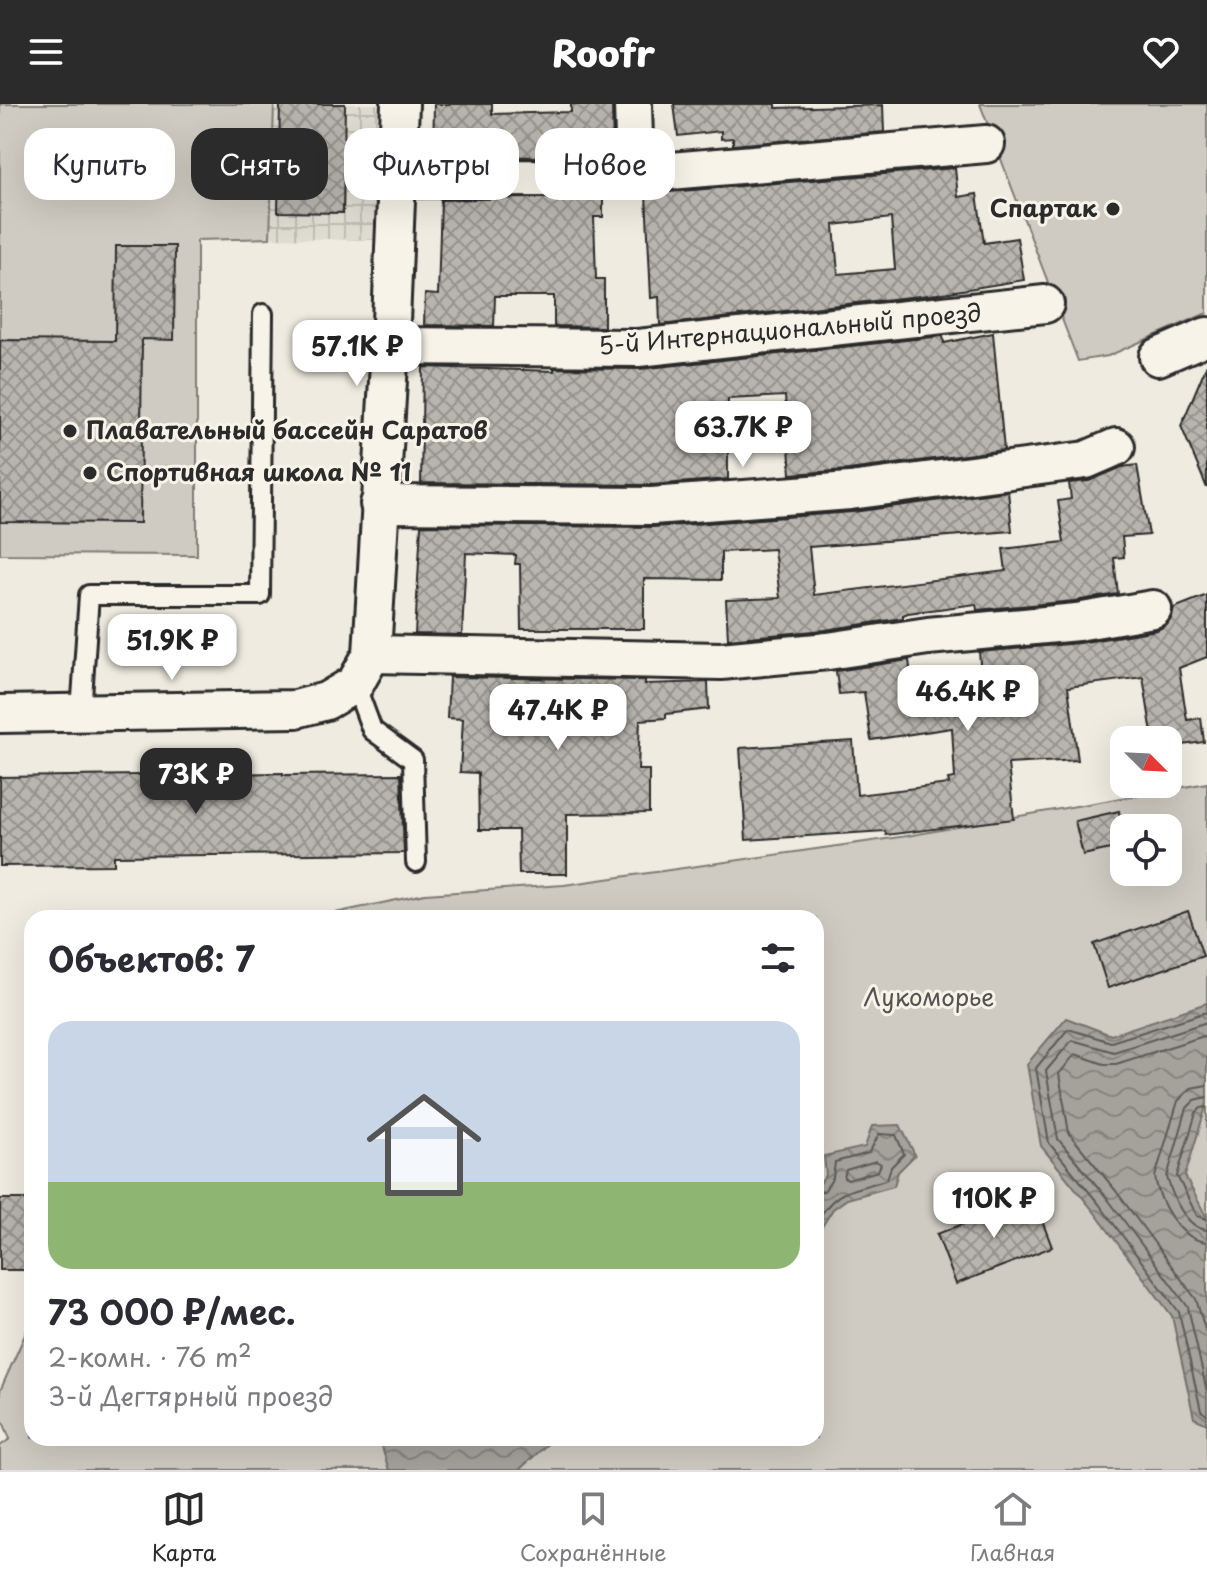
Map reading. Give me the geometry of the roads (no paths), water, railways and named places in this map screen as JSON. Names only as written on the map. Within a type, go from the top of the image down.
[{"type":"street","points":[[399,128],[400,104]]},
{"type":"street","points":[[633,104],[634,128]]},
{"type":"street","points":[[675,171],[986,144]]},
{"type":"street","points":[[364,669],[390,346],[396,200]]},
{"type":"street","name":"5-й Интернациональный проезд","points":[[390,346],[638,348],[1045,304]]},
{"type":"street","points":[[1158,357],[1207,336]]},
{"type":"street","points":[[379,504],[652,506],[820,493],[1086,460],[1116,447]]},
{"type":"street","points":[[0,714],[296,709],[326,701],[364,669],[721,661],[1077,622],[1153,609]]},
{"type":"lane","points":[[81,713],[89,595],[260,595],[263,314]]},
{"type":"lane","points":[[364,669],[372,730],[413,760],[416,862]]},
{"type":"water","points":[[1207,1003],[1207,1103],[1185,1176],[1207,1218],[1207,1424],[1194,1418],[1172,1316],[1041,1146],[1027,1064],[1066,1018],[1111,1035]]},
{"type":"water","points":[[900,1125],[915,1155],[898,1172],[894,1186],[847,1199],[833,1209],[824,1223],[824,1156],[865,1147],[872,1126]]},
{"type":"water","points":[[382,1446],[545,1446],[519,1470],[389,1470]]},
{"type":"place","name":"Спартак","points":[[1113,209]]},
{"type":"place","name":"Плавательный бассейн Саратов","points":[[70,431]]},
{"type":"place","name":"Спортивная школа № 11","points":[[90,473]]},
{"type":"park label","name":"Лукоморье","points":[[929,998]]}]
